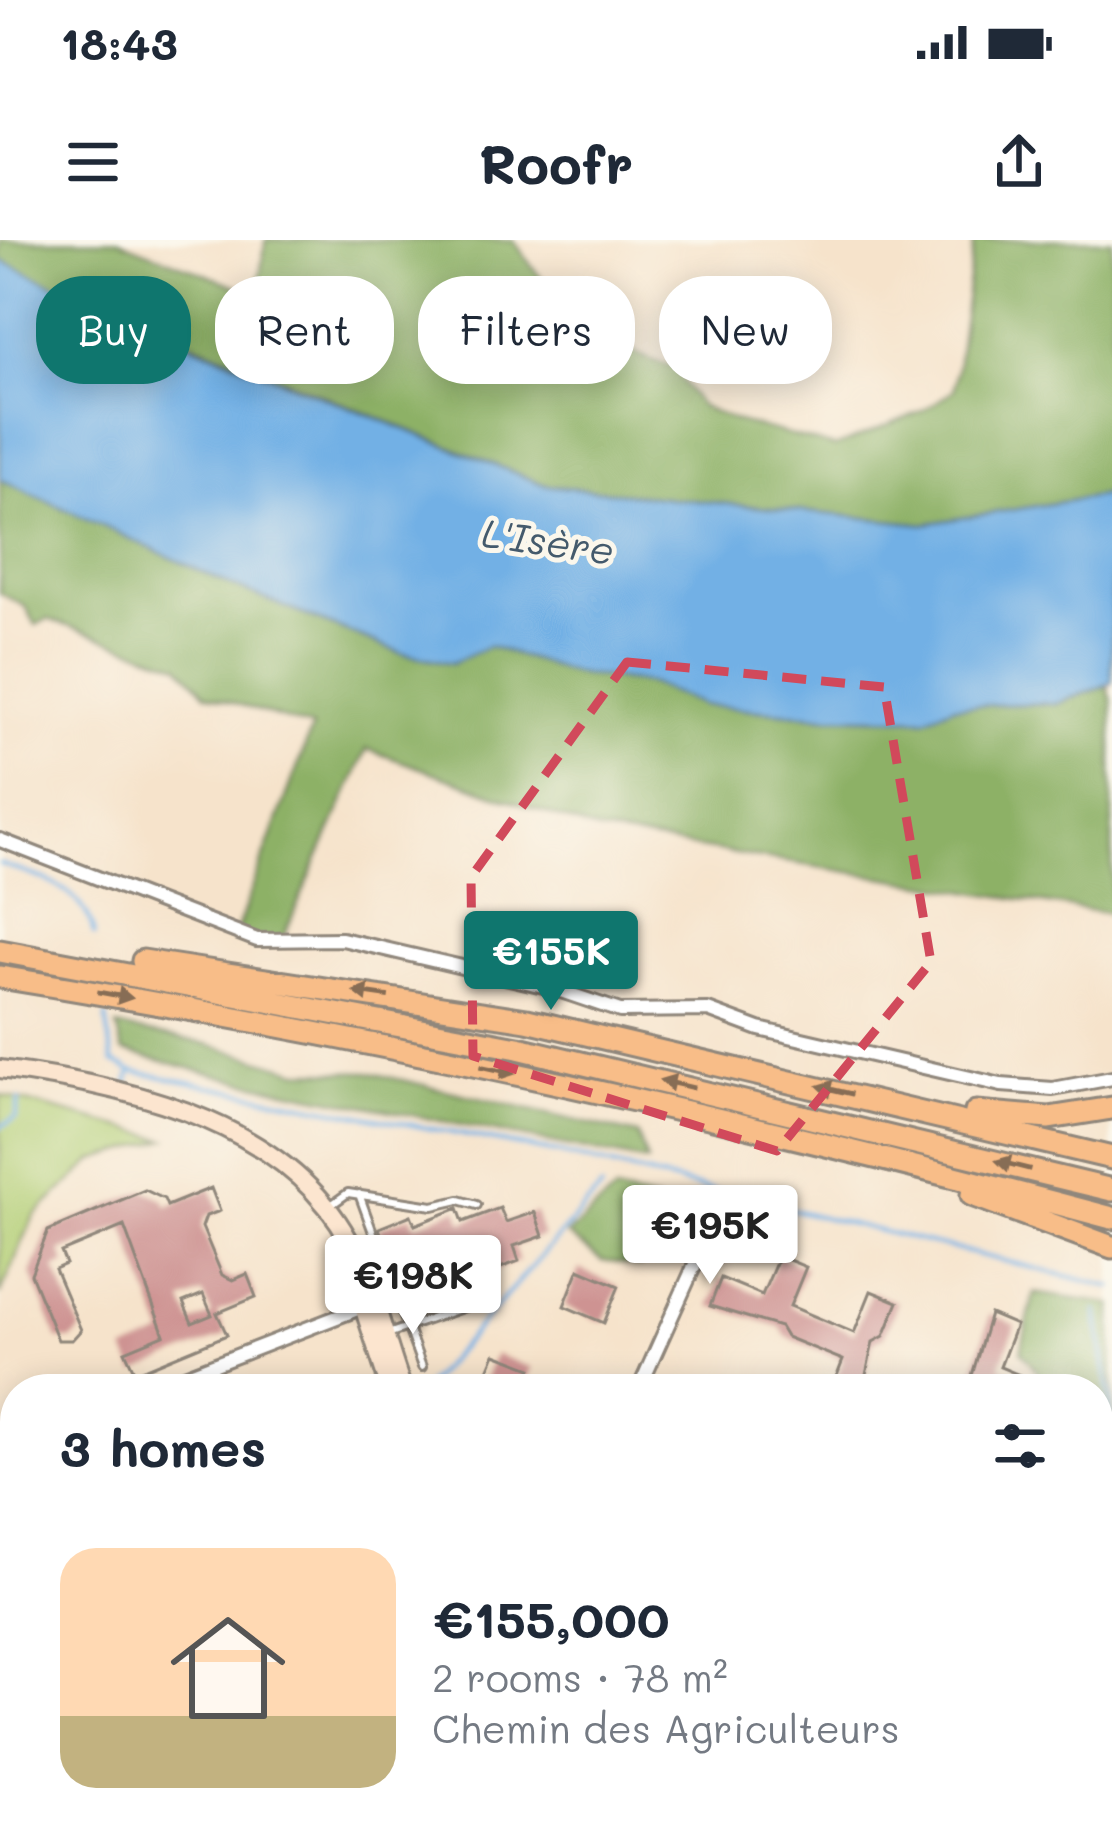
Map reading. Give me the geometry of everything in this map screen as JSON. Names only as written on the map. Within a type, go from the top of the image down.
[{"type":"highway","points":[[0,947],[527,1020],[1112,1158]]},
{"type":"highway","points":[[0,947],[518,1048],[1112,1190]]},
{"type":"highway","points":[[0,976],[378,1044],[1112,1218]]},
{"type":"highway","points":[[903,1106],[1049,1118],[1112,1108]]},
{"type":"highway","points":[[875,1159],[1112,1246]]},
{"type":"main road","points":[[0,1069],[107,1089],[241,1135],[293,1170],[327,1209],[345,1240],[369,1304],[386,1374]]},
{"type":"main road","points":[[369,1304],[398,1374]]},
{"type":"street","points":[[0,840],[257,940],[342,938],[552,988],[620,1011],[708,1010],[759,1029],[1001,1085],[1053,1089],[1112,1078]]},
{"type":"street","points":[[646,1374],[709,1232]]},
{"type":"street","points":[[189,1374],[369,1304]]},
{"type":"lane","points":[[327,1209],[348,1193],[433,1206],[459,1200],[477,1205]]},
{"type":"lane","points":[[359,1194],[422,1367]]},
{"type":"lane","points":[[385,1335],[476,1303]]},
{"type":"highlighted area","points":[[627,662],[884,687],[931,962],[777,1151],[473,1056],[471,877]]},
{"type":"green space","points":[[0,240],[118,240],[215,278],[215,352],[191,342],[191,276],[36,277],[0,260]]},
{"type":"green space","points":[[266,240],[514,240],[540,276],[418,276],[418,384],[635,384],[635,353],[659,362],[659,384],[685,384],[700,406],[735,421],[835,447],[923,411],[954,390],[974,240],[1112,240],[1112,494],[924,524],[545,485],[295,384],[394,384],[394,276],[260,276]]},
{"type":"green space","points":[[0,479],[240,589],[401,653],[452,663],[489,646],[574,673],[649,683],[703,705],[827,716],[926,718],[953,706],[1058,703],[1107,686],[1112,701],[1112,914],[599,832],[367,749],[281,942],[235,935],[312,728],[206,694],[180,665],[48,619],[36,625],[26,607],[0,593]]},
{"type":"green space","points":[[117,1027],[204,1043],[299,1071],[368,1072],[638,1135],[647,1162],[240,1081],[123,1051]]},
{"type":"green space","points":[[0,1095],[166,1139],[94,1160],[34,1216],[0,1295]]},
{"type":"green space","points":[[615,1192],[657,1202],[670,1217],[640,1266],[602,1261],[567,1235]]},
{"type":"green space","points":[[1034,1293],[1112,1304],[1112,1374],[1039,1374],[1021,1351]]},
{"type":"water","name":"L'Isère","points":[[0,260],[36,276],[36,384],[191,384],[191,344],[215,354],[215,384],[291,384],[545,485],[924,524],[1112,494],[1112,683],[1058,703],[953,706],[926,718],[827,716],[703,705],[649,683],[574,673],[489,646],[452,663],[401,653],[240,589],[0,479]]},
{"type":"building","points":[[211,1188],[220,1211],[206,1216],[202,1227],[222,1275],[233,1280],[247,1274],[256,1297],[217,1313],[227,1335],[135,1373],[125,1351],[164,1335],[124,1226],[61,1252],[66,1264],[55,1269],[81,1330],[72,1340],[58,1340],[31,1274],[48,1231],[145,1190],[164,1199],[167,1206]],"holes":[[[203,1294],[212,1315],[192,1323],[183,1302]]]},
{"type":"building","points":[[458,1208],[463,1222],[500,1208],[506,1222],[535,1212],[543,1236],[514,1246],[519,1261],[482,1275],[486,1287],[412,1314],[405,1297],[409,1287],[400,1282],[406,1263],[399,1243],[386,1247],[379,1228],[411,1215],[415,1225]]},
{"type":"building","points":[[779,1256],[806,1267],[790,1306],[854,1333],[871,1291],[898,1302],[884,1336],[873,1342],[866,1374],[838,1374],[843,1360],[786,1337],[780,1327],[710,1306],[721,1278],[762,1295]]},
{"type":"building","points":[[579,1269],[619,1286],[604,1323],[564,1306]]},
{"type":"building","points":[[990,1314],[1016,1325],[1000,1367],[1017,1374],[972,1374]]},
{"type":"building","points":[[495,1354],[532,1368],[530,1374],[486,1374]]},
{"type":"waterway","points":[[0,864],[46,880],[71,895],[89,919],[94,935]]},
{"type":"waterway","points":[[106,1017],[113,1062],[131,1071],[557,1153],[1112,1287]]},
{"type":"waterway","points":[[128,1084],[131,1071]]},
{"type":"waterway","points":[[0,1127],[16,1118],[19,1100]]},
{"type":"waterway","points":[[436,1374],[601,1189]]},
{"type":"waterway","points":[[1097,1311],[1106,1374]]}]
